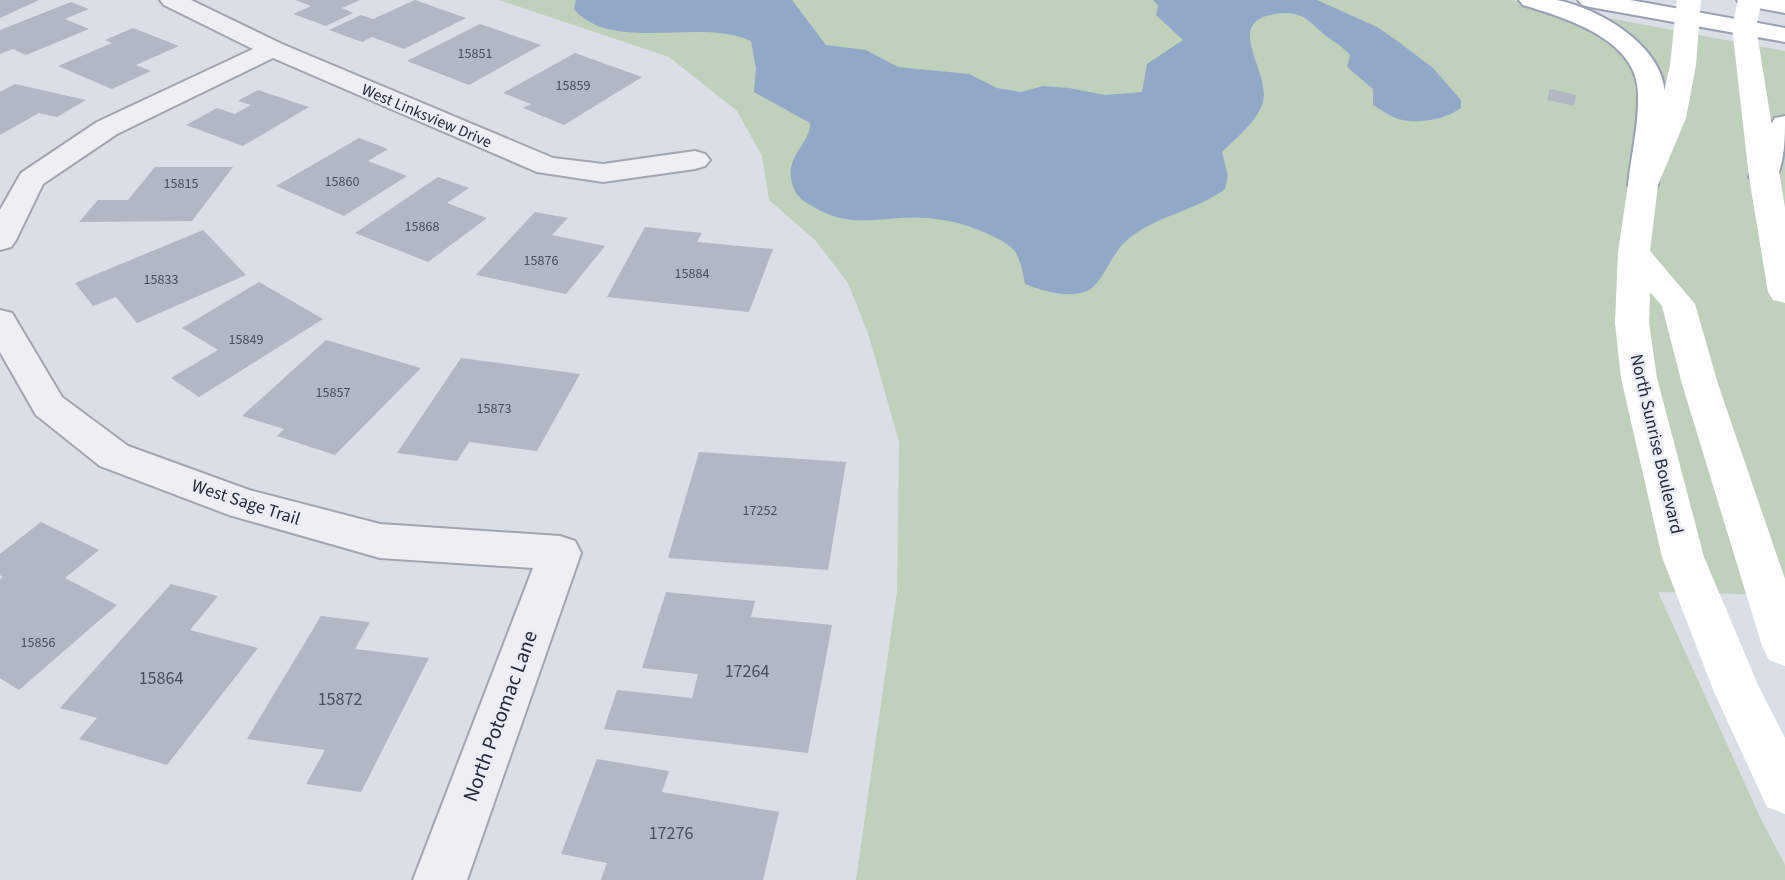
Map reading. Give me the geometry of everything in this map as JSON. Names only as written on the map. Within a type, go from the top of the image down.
[{"type":"street","name":"West Linksview Drive","points":[[172,0],[273,49],[547,166],[603,173],[695,160]]},
{"type":"street","points":[[1531,0],[1581,18],[1612,33],[1644,63],[1651,78],[1653,93],[1643,185]]},
{"type":"street","points":[[1590,0],[1688,9],[1744,27],[1785,35]]},
{"type":"street","points":[[1785,6],[1750,0],[1744,27],[1764,177],[1785,292]]},
{"type":"street","name":"North Sunrise Boulevard","points":[[1688,9],[1683,65],[1672,118],[1643,185],[1634,252],[1632,323],[1639,378],[1682,558],[1738,692],[1785,790]]},
{"type":"street","points":[[0,240],[31,179],[107,128],[273,49]]},
{"type":"street","points":[[1764,177],[1777,136],[1785,124]]},
{"type":"street","points":[[1634,252],[1678,304],[1700,384],[1781,626]]},
{"type":"street","name":"West Sage Trail","points":[[0,321],[49,406],[114,456],[243,504],[380,541],[560,553]]},
{"type":"street","name":"North Potomac Lane","points":[[440,880],[560,553]]},
{"type":"green space","points":[[499,0],[1511,0],[1785,51],[1785,595],[1658,592],[1760,817],[1785,865],[1785,880],[856,880],[897,591],[899,442],[868,333],[848,283],[815,240],[769,200],[762,156],[737,111],[669,57]]},
{"type":"water","points":[[576,0],[792,0],[826,45],[866,50],[898,67],[969,74],[997,88],[1021,92],[1043,86],[1105,95],[1142,92],[1147,64],[1183,40],[1156,15],[1158,5],[1153,0],[1317,0],[1377,27],[1396,40],[1433,68],[1461,100],[1461,108],[1446,116],[1428,120],[1409,121],[1393,117],[1373,105],[1373,89],[1347,67],[1350,55],[1309,21],[1292,13],[1264,17],[1254,24],[1250,34],[1263,89],[1263,102],[1251,123],[1222,152],[1228,176],[1225,189],[1214,197],[1137,232],[1121,247],[1092,288],[1080,293],[1064,294],[1025,284],[1014,250],[1001,240],[975,228],[927,218],[841,218],[808,204],[795,191],[791,174],[794,158],[806,137],[810,123],[754,92],[756,68],[751,41],[707,32],[633,33],[610,30],[590,22],[574,9]]},
{"type":"building","points":[[0,0],[39,0],[0,18]]},
{"type":"building","points":[[295,0],[360,0],[342,8],[353,13],[326,26],[293,14],[311,6]]},
{"type":"building","points":[[415,0],[466,18],[404,49],[372,37],[362,42],[329,30],[361,15],[373,19]]},
{"type":"building","points":[[71,2],[89,9],[65,19],[89,29],[26,55],[13,49],[0,54],[0,30]]},
{"type":"building","points":[[480,24],[541,45],[469,85],[407,61]]},
{"type":"building","points":[[133,28],[179,46],[136,65],[151,71],[112,89],[58,66],[112,43],[105,40]]},
{"type":"building","points":[[575,53],[642,77],[564,125],[523,108],[531,104],[503,93]]},
{"type":"building","points":[[15,84],[86,100],[57,117],[39,113],[0,135],[0,92]]},
{"type":"building","points":[[1550,89],[1576,95],[1574,106],[1547,100]]},
{"type":"building","points":[[258,90],[309,107],[243,146],[186,125],[217,108],[235,114],[251,105],[238,101]]},
{"type":"building","points":[[359,138],[388,149],[368,161],[407,176],[344,216],[276,186]]},
{"type":"building","points":[[155,167],[233,167],[192,221],[79,222],[98,200],[128,200]]},
{"type":"building","points":[[438,177],[469,188],[447,203],[487,218],[428,262],[355,233]]},
{"type":"building","points":[[535,212],[568,218],[552,235],[605,246],[566,294],[476,275]]},
{"type":"building","points":[[645,227],[702,233],[697,242],[773,249],[749,312],[607,297]]},
{"type":"building","points":[[203,230],[246,275],[137,323],[116,297],[93,306],[75,283]]},
{"type":"building","points":[[259,282],[323,319],[199,397],[171,378],[218,350],[182,328]]},
{"type":"building","points":[[326,340],[421,368],[335,455],[277,436],[284,429],[242,416]]},
{"type":"building","points":[[461,358],[580,374],[537,451],[469,442],[457,461],[397,453]]},
{"type":"building","points":[[699,452],[846,462],[828,570],[668,558]]},
{"type":"building","points":[[41,522],[99,550],[65,578],[117,605],[19,690],[0,678],[0,579],[3,577],[0,575],[0,554]]},
{"type":"building","points":[[171,584],[218,596],[190,630],[258,648],[167,765],[79,739],[97,718],[60,708]]},
{"type":"building","points":[[666,592],[755,601],[751,617],[832,625],[808,753],[604,729],[617,690],[692,698],[698,674],[642,668]]},
{"type":"building","points":[[321,616],[370,622],[355,649],[429,658],[361,792],[306,784],[325,750],[247,739]]},
{"type":"building","points":[[597,759],[669,771],[662,792],[779,812],[763,880],[601,880],[607,863],[561,854]]}]
